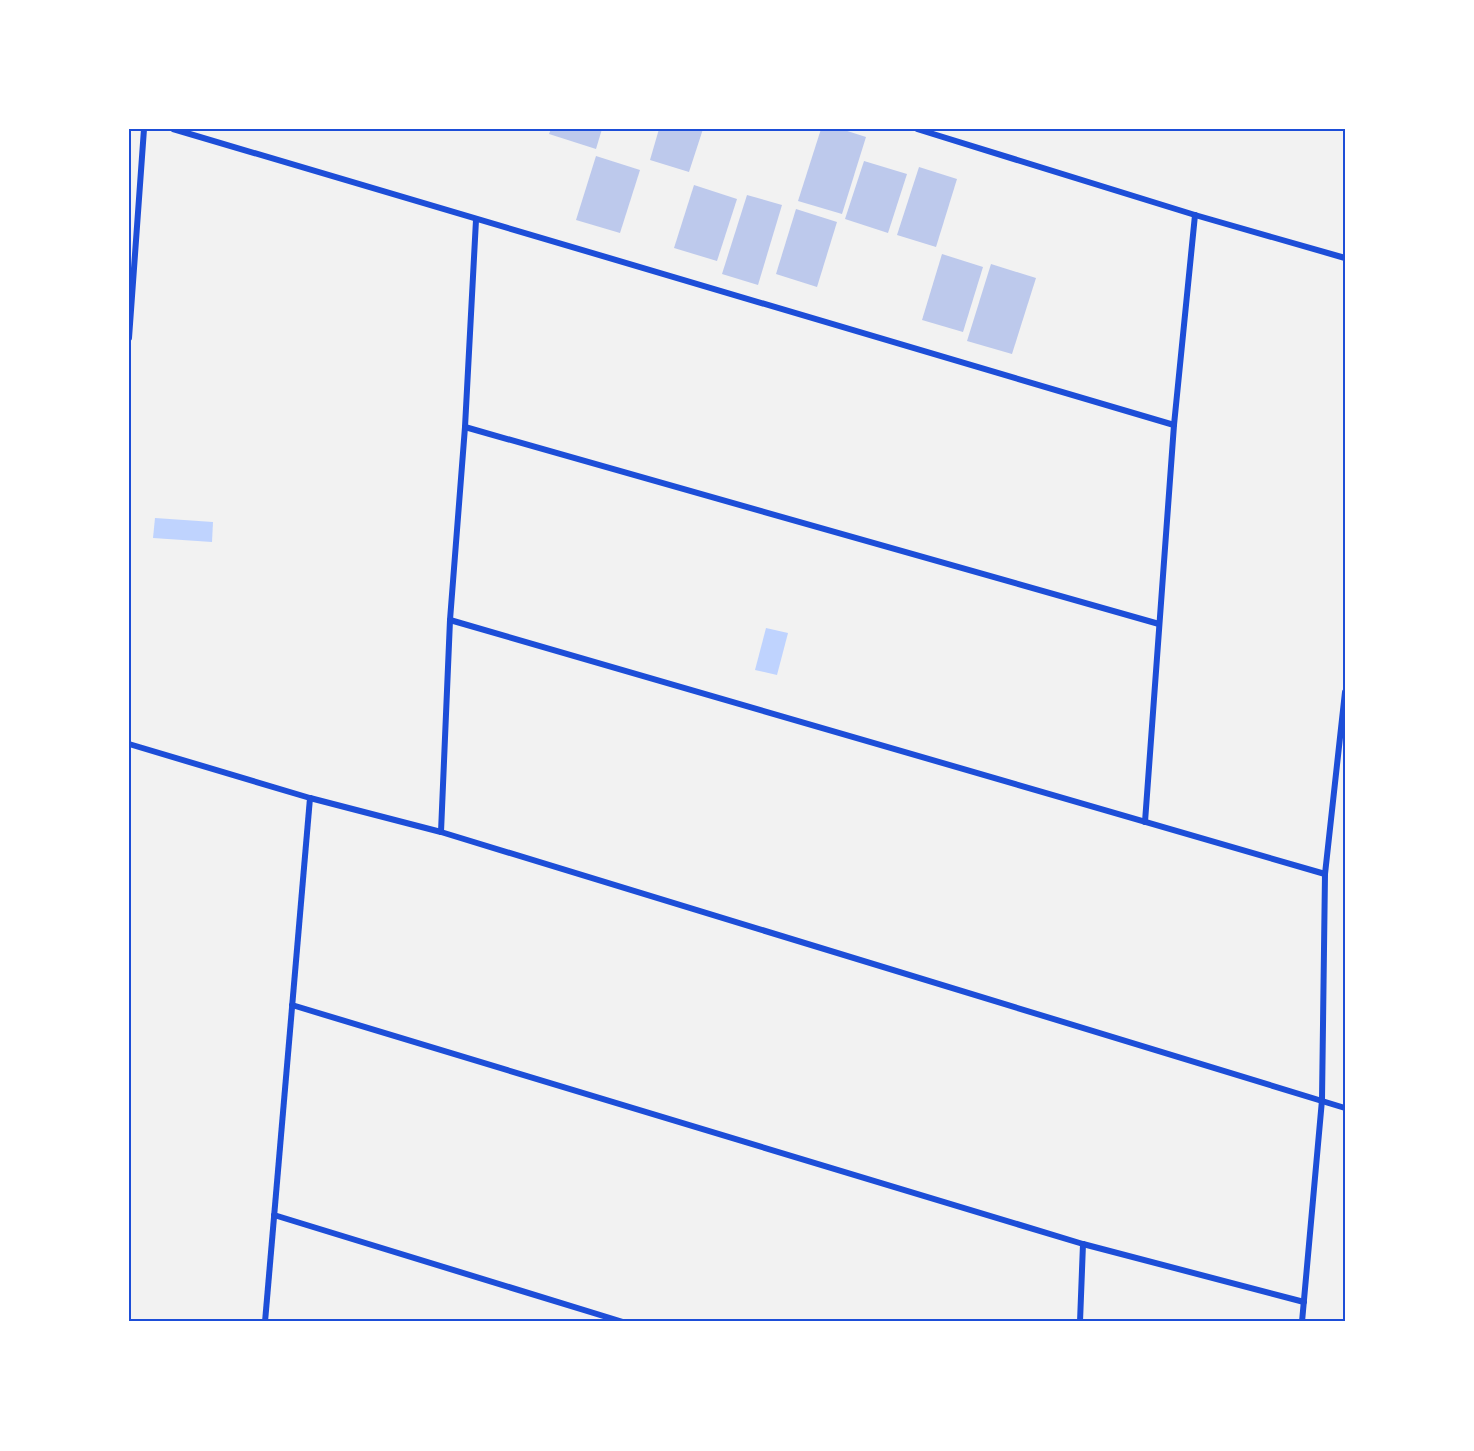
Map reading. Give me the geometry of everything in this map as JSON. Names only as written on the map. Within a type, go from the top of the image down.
[{"type":"street","points":[[129,338],[144,129]]},
{"type":"street","points":[[173,129],[1174,425]]},
{"type":"street","points":[[917,129],[1195,215],[1345,258]]},
{"type":"street","points":[[1145,822],[1174,425],[1195,215]]},
{"type":"street","points":[[441,832],[450,620],[465,427],[476,220]]},
{"type":"street","points":[[465,427],[1159,624]]},
{"type":"street","points":[[450,620],[1325,874]]},
{"type":"street","points":[[1302,1322],[1322,1100],[1325,874],[1345,692]]},
{"type":"street","points":[[129,744],[310,798],[441,832],[1345,1108]]},
{"type":"street","points":[[265,1322],[310,798]]},
{"type":"street","points":[[292,1005],[1083,1244],[1304,1302]]},
{"type":"street","points":[[274,1215],[623,1322]]},
{"type":"street","points":[[1080,1322],[1083,1244]]},
{"type":"water","points":[[155,518],[213,522],[212,542],[153,538]]},
{"type":"water","points":[[766,628],[788,633],[777,675],[755,670]]},
{"type":"building","points":[[551,129],[602,129],[596,149],[549,134]]},
{"type":"building","points":[[659,129],[703,129],[689,172],[650,160]]},
{"type":"building","points":[[821,129],[841,129],[866,137],[842,214],[798,201]]},
{"type":"building","points":[[596,156],[640,170],[620,233],[576,220]]},
{"type":"building","points":[[864,161],[907,174],[888,233],[845,219]]},
{"type":"building","points":[[919,167],[957,179],[936,247],[897,235]]},
{"type":"building","points":[[694,185],[737,199],[717,261],[674,248]]},
{"type":"building","points":[[747,195],[782,205],[758,285],[722,274]]},
{"type":"building","points":[[796,209],[837,222],[817,287],[776,274]]},
{"type":"building","points":[[942,254],[983,267],[963,332],[922,320]]},
{"type":"building","points":[[991,264],[1036,278],[1012,354],[967,341]]}]
